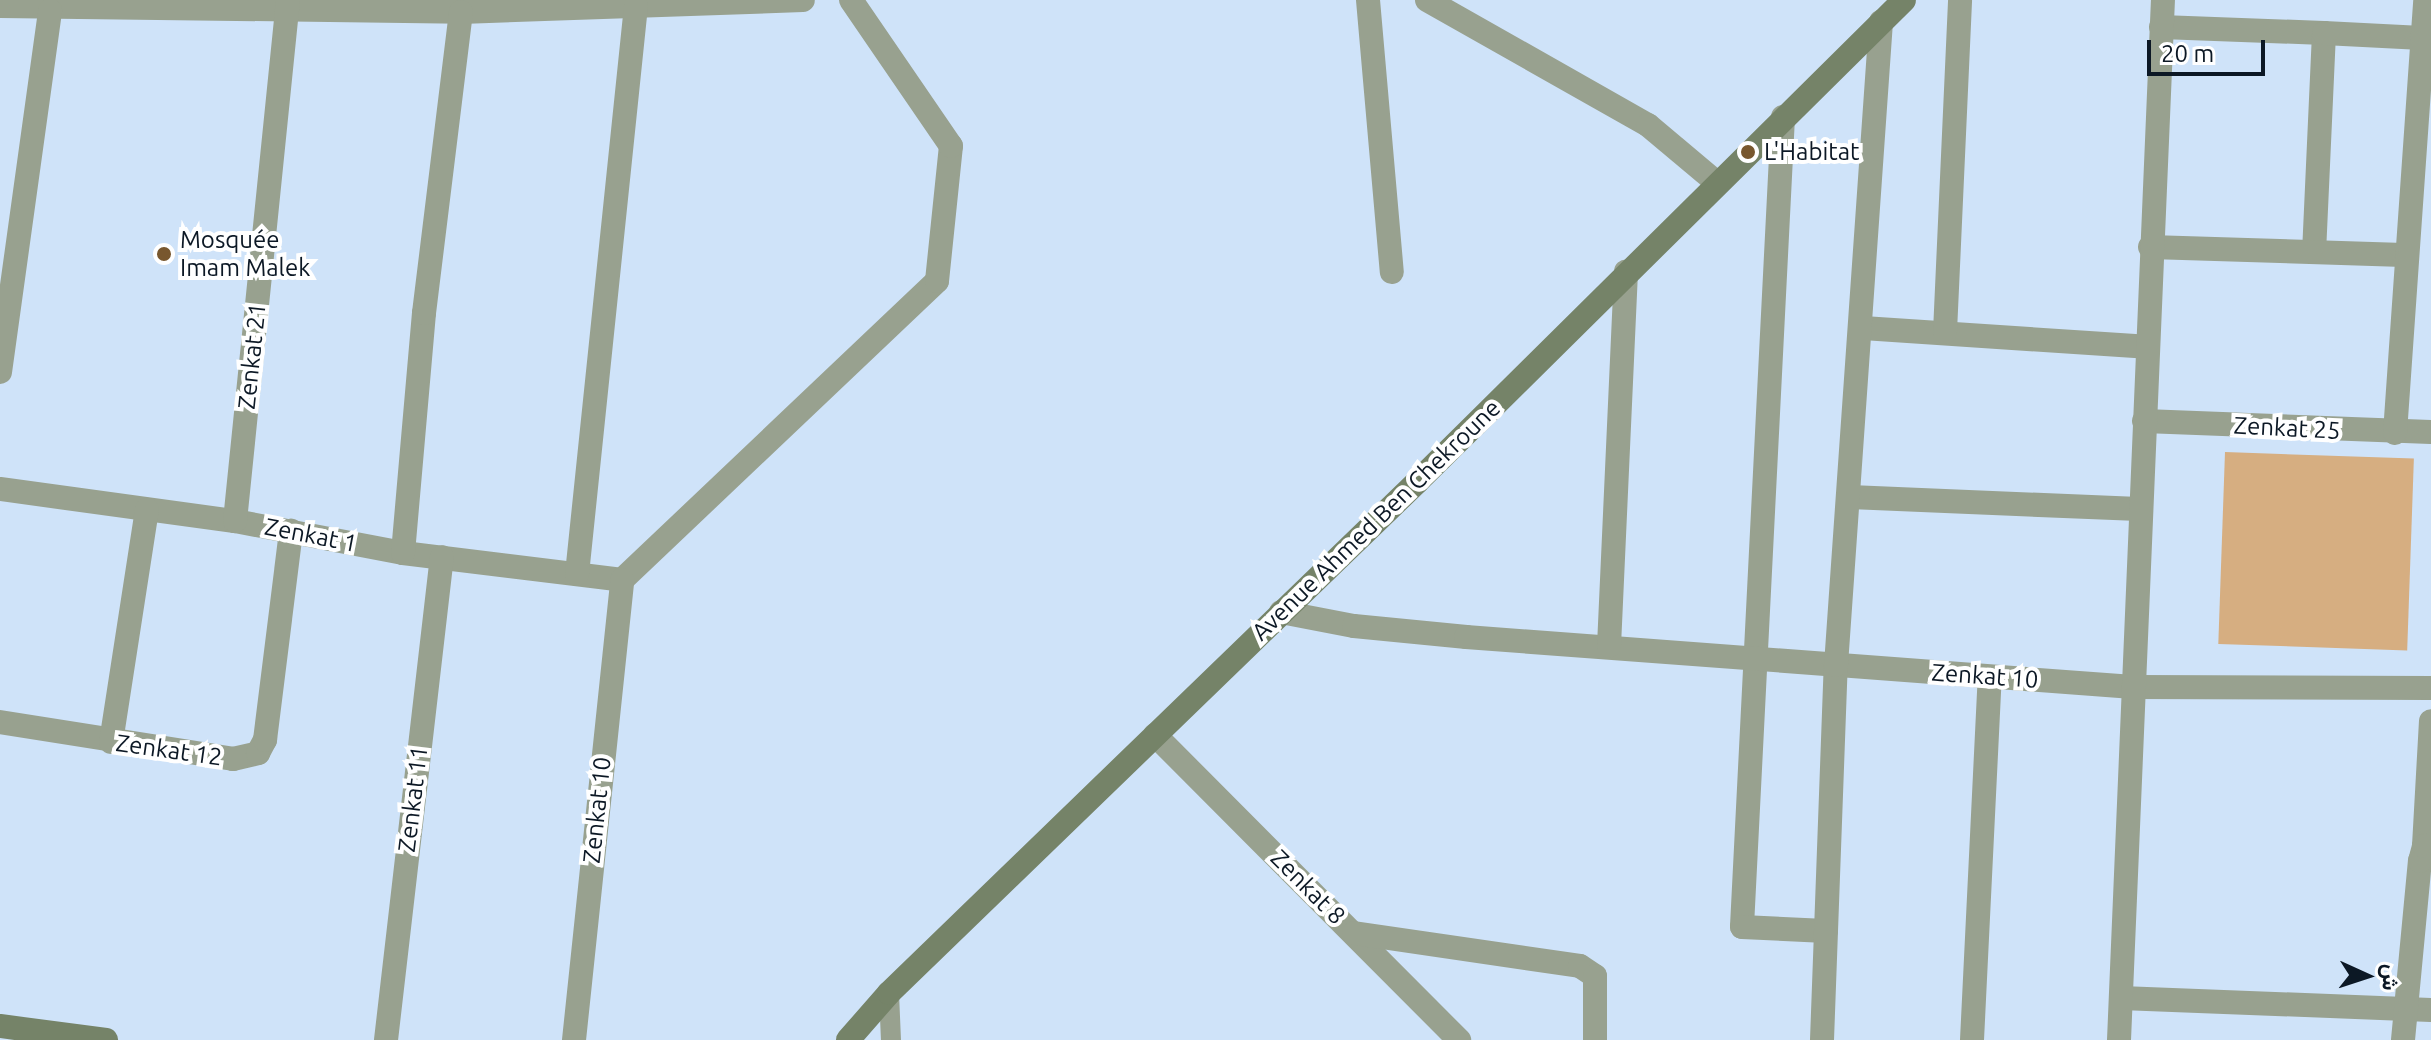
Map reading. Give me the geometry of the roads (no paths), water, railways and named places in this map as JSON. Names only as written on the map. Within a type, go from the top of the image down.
[{"type":"main road","name":"Avenue Ahmed Ben Chekroune","points":[[848,1040],[889,993],[1904,0]]},
{"type":"main road","points":[[0,1026],[106,1040]]},
{"type":"street","points":[[0,6],[50,10],[119,5],[288,6],[461,12],[803,0]]},
{"type":"street","points":[[622,580],[937,281],[951,146],[851,0]]},
{"type":"street","points":[[1368,0],[1392,272]]},
{"type":"street","points":[[1427,0],[1648,125],[1717,183]]},
{"type":"street","points":[[1945,332],[1960,0]]},
{"type":"street","points":[[2119,1040],[2150,247],[2163,0]]},
{"type":"street","points":[[2395,433],[2404,255],[2425,0]]},
{"type":"street","name":"Zenkat 21","points":[[235,521],[288,6]]},
{"type":"street","points":[[577,574],[636,6]]},
{"type":"street","points":[[0,372],[6,280],[50,10]]},
{"type":"street","points":[[403,553],[424,313],[461,12]]},
{"type":"street","points":[[1822,1040],[1836,665],[1863,328],[1881,22]]},
{"type":"street","points":[[2161,27],[2422,38]]},
{"type":"street","points":[[2314,252],[2324,33]]},
{"type":"street","points":[[1783,117],[1742,927],[1826,931]]},
{"type":"street","points":[[2150,247],[2404,255]]},
{"type":"street","points":[[1609,646],[1626,271]]},
{"type":"street","points":[[1863,328],[2146,347]]},
{"type":"street","name":"Zenkat 25","points":[[2144,421],[2431,432]]},
{"type":"street","name":"Zenkat 1","points":[[0,489],[235,521],[403,553],[622,580]]},
{"type":"street","points":[[1850,497],[2139,509]]},
{"type":"street","points":[[111,742],[147,510]]},
{"type":"street","name":"Zenkat 12","points":[[0,722],[233,759],[258,753],[265,740],[291,531]]},
{"type":"street","name":"Zenkat 11","points":[[386,1040],[442,557]]},
{"type":"street","name":"Zenkat 10","points":[[574,1040],[622,580]]},
{"type":"street","name":"Zenkat 10","points":[[1281,612],[1354,626],[2133,687],[2431,688]]},
{"type":"street","points":[[1972,1040],[1990,677]]},
{"type":"street","points":[[2403,1040],[2428,846],[2431,721]]},
{"type":"street","name":"Zenkat 8","points":[[1155,735],[1459,1040]]},
{"type":"street","points":[[1354,933],[1580,966],[1595,976],[1595,1040]]},
{"type":"street","points":[[2121,998],[2431,1010]]},
{"type":"lane","points":[[889,993],[891,1040]]},
{"type":"place","name":"L'Habitat","points":[[1748,152]]},
{"type":"place","name":"Mosquée Imam Malek","points":[[164,254]]}]
